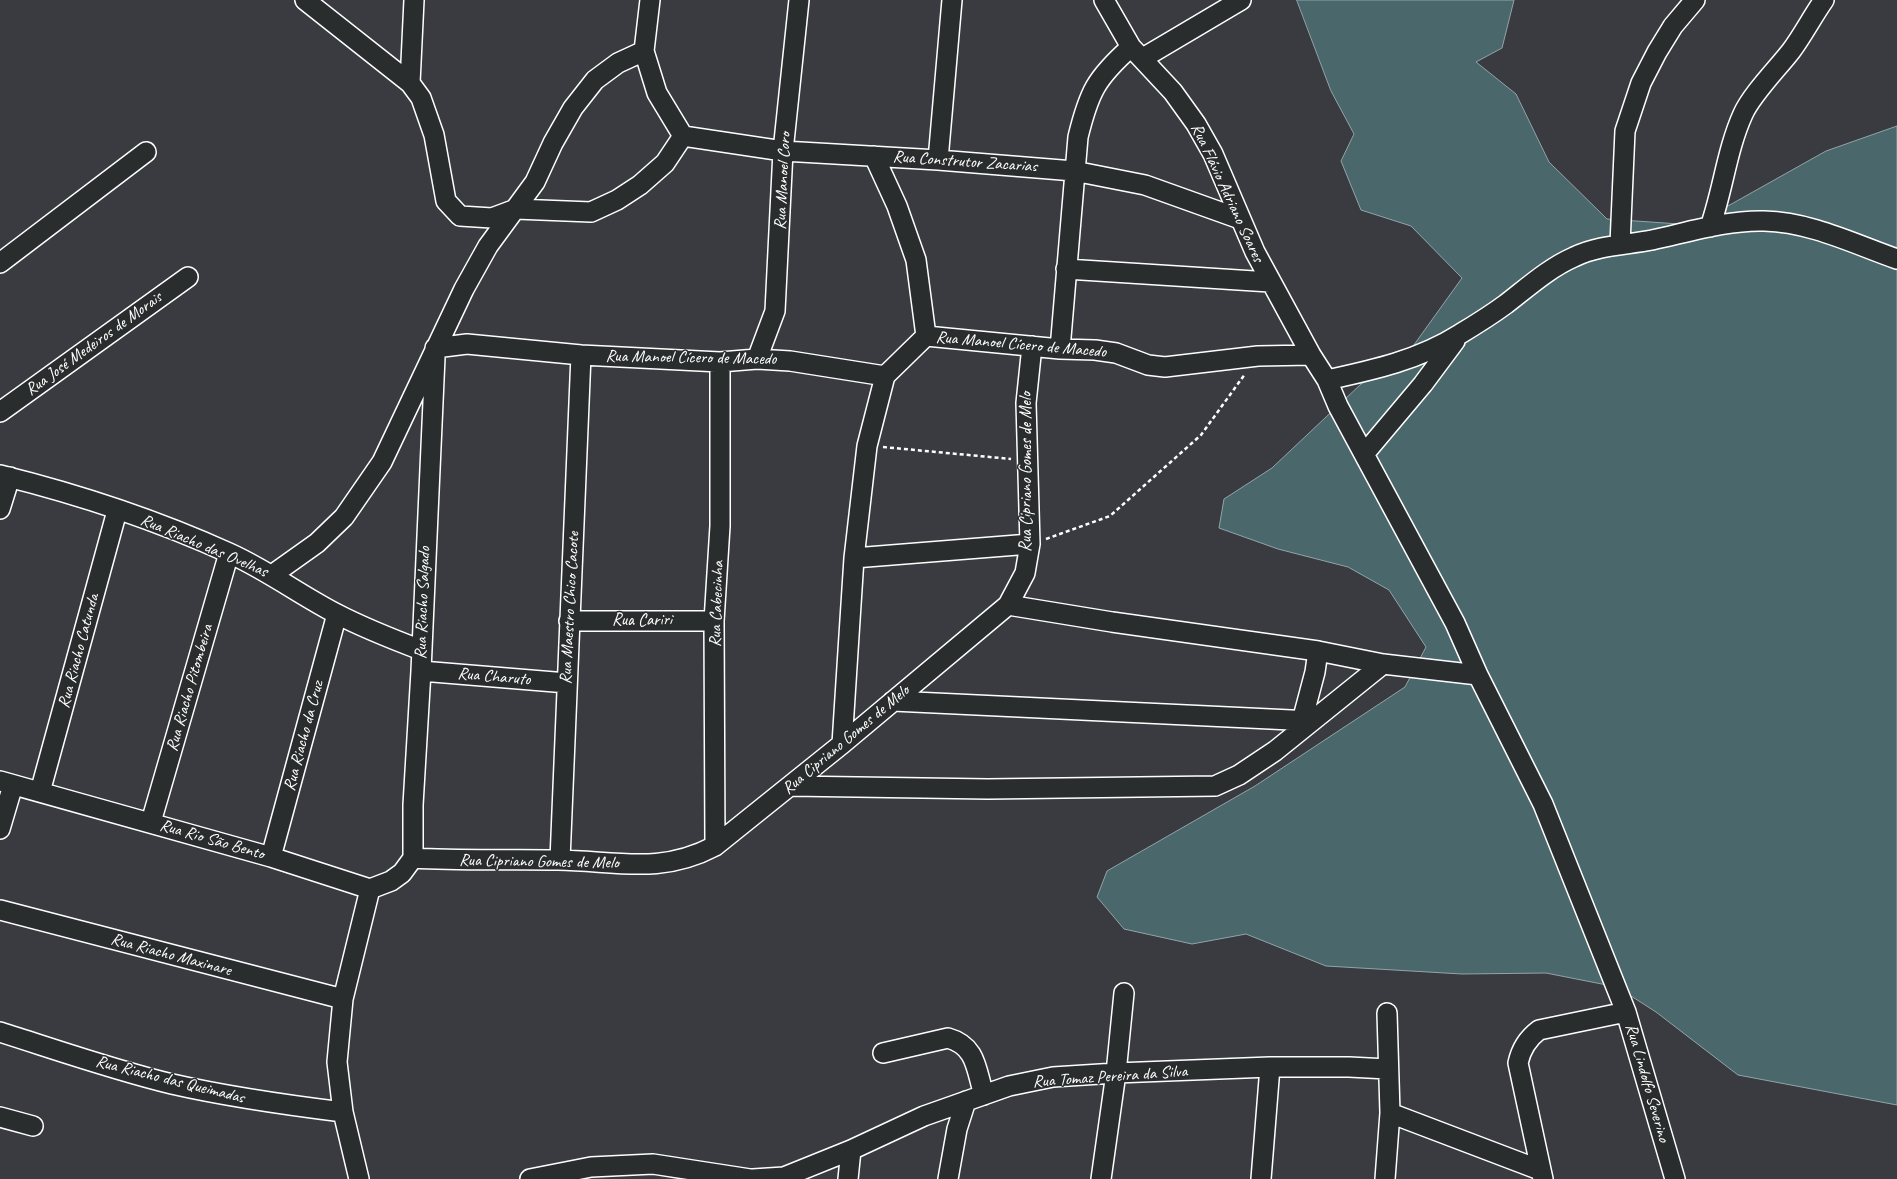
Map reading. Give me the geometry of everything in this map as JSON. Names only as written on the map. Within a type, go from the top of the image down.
[{"type":"street","points":[[306,0],[410,83],[421,98],[434,135],[446,200],[460,216],[492,218],[516,210],[591,212],[617,200],[640,185],[665,164],[683,136],[658,94],[644,51],[650,0]]},
{"type":"street","points":[[410,83],[414,0]]},
{"type":"street","name":"Rua Manoel Coro","points":[[757,359],[775,311],[783,151],[799,0]]},
{"type":"street","points":[[938,160],[952,0]]},
{"type":"street","name":"Rua Flávio Adriano Soares","points":[[1104,0],[1137,53],[1173,92],[1196,124],[1213,154],[1254,252],[1311,355],[1327,380],[1338,406],[1365,453],[1396,516],[1455,623],[1478,675]]},
{"type":"street","points":[[1060,349],[1078,137],[1086,106],[1096,84],[1116,60],[1137,53],[1241,0]]},
{"type":"street","points":[[1620,244],[1625,131],[1641,83],[1650,65],[1673,26],[1695,0]]},
{"type":"street","points":[[1710,227],[1719,201],[1733,142],[1743,114],[1752,99],[1792,49],[1824,0]]},
{"type":"street","points":[[272,575],[317,543],[344,517],[382,462],[435,348],[488,246],[516,210],[535,182],[553,142],[573,108],[595,80],[618,63],[644,51]]},
{"type":"street","name":"Rua Construtor Zacarias","points":[[683,136],[783,151],[938,160],[1074,171],[1145,185],[1240,218]]},
{"type":"street","points":[[0,263],[146,152]]},
{"type":"street","points":[[874,156],[897,206],[916,260],[926,336]]},
{"type":"street","points":[[1327,380],[1385,367],[1433,349],[1459,335],[1504,305],[1546,273],[1574,257],[1594,248],[1735,222],[1765,221],[1797,225],[1844,239],[1897,259]]},
{"type":"street","points":[[1066,269],[1270,282]]},
{"type":"street","name":"Rua José Medeiros de Morais","points":[[0,412],[188,276]]},
{"type":"street","points":[[1365,453],[1423,384],[1459,335]]},
{"type":"street","name":"Rua Manoel Cícero de Macedo","points":[[435,348],[467,344],[581,355],[720,362],[757,359],[790,361],[885,376],[926,336],[1060,349],[1109,352],[1148,365],[1165,367],[1258,356],[1311,355]]},
{"type":"street","name":"Rua Cipriano Gomes de Melo","points":[[413,858],[560,860],[646,865],[677,862],[696,856],[716,846],[842,744],[1008,604],[1025,573],[1030,544],[1026,403],[1032,346]]},
{"type":"street","name":"Rua Riacho Salgado","points":[[413,858],[413,805],[421,671],[435,348]]},
{"type":"street","name":"Rua Maestro Chico Cacote","points":[[560,860],[581,355]]},
{"type":"street","name":"Rua Cabecinha","points":[[716,846],[714,621],[720,526],[720,362]]},
{"type":"street","points":[[842,744],[854,558],[866,446],[885,376]]},
{"type":"street","points":[[0,509],[5,476]]},
{"type":"street","name":"Rua Riacho das Ovelhas","points":[[5,476],[67,492],[229,553],[272,575],[337,614],[421,650]]},
{"type":"street","name":"Rua Riacho Catunda","points":[[40,792],[117,511]]},
{"type":"street","points":[[854,558],[1030,544]]},
{"type":"street","name":"Rua Riacho Pitombeira","points":[[151,822],[229,553]]},
{"type":"street","points":[[1008,604],[1112,622],[1318,651],[1383,664],[1478,675]]},
{"type":"street","name":"Rua Riacho da Cruz","points":[[271,857],[337,614]]},
{"type":"street","name":"Rua Cariri","points":[[570,621],[714,621]]},
{"type":"street","points":[[1307,721],[1318,651]]},
{"type":"street","points":[[791,786],[988,789],[1215,786],[1239,776],[1275,751],[1307,721],[1383,664]]},
{"type":"street","name":"Rua Charuto","points":[[421,671],[567,683]]},
{"type":"street","name":"Rua Lindolfo Severino","points":[[1478,675],[1543,804],[1617,987],[1626,1012],[1675,1179]]},
{"type":"street","points":[[893,700],[1307,721]]},
{"type":"street","points":[[0,829],[6,782]]},
{"type":"street","name":"Rua Rio São Bento","points":[[6,782],[271,857],[370,889]]},
{"type":"street","points":[[358,1179],[343,1112],[337,1062],[342,1000],[370,889],[391,881],[402,873],[413,858]]},
{"type":"street","name":"Rua Riacho Maxinare","points":[[0,910],[342,1000]]},
{"type":"street","points":[[1101,1179],[1116,1073],[1124,993]]},
{"type":"street","points":[[1541,1175],[1518,1064],[1521,1050],[1530,1037],[1538,1030],[1626,1012]]},
{"type":"street","points":[[1385,1179],[1390,1113],[1388,1013]]},
{"type":"street","name":"Rua Riacho das Queimadas","points":[[0,1032],[129,1073],[173,1084],[265,1103],[343,1112]]},
{"type":"street","points":[[883,1053],[948,1038],[958,1041],[970,1051],[984,1095]]},
{"type":"street","points":[[1261,1179],[1270,1067]]},
{"type":"street","name":"Rua Tomaz Pereira da Silva","points":[[530,1179],[591,1167],[752,1179],[784,1177],[851,1150],[924,1116],[1009,1086],[1053,1077],[1270,1067],[1349,1067],[1388,1069]]},
{"type":"street","points":[[948,1179],[957,1129],[966,1101]]},
{"type":"street","points":[[1390,1113],[1541,1175]]},
{"type":"street","points":[[0,1117],[32,1126]]},
{"type":"street","points":[[848,1179],[851,1150]]},
{"type":"path","points":[[1030,544],[1110,516],[1201,435],[1258,356]]},
{"type":"path","points":[[866,446],[1027,460]]},
{"type":"water","points":[[1297,0],[1514,0],[1502,48],[1476,62],[1516,94],[1549,162],[1607,219],[1694,225],[1826,151],[1897,126],[1897,1105],[1738,1075],[1656,1012],[1617,987],[1546,973],[1462,974],[1326,966],[1246,934],[1192,944],[1124,929],[1097,897],[1107,871],[1255,786],[1405,687],[1426,647],[1389,590],[1348,567],[1278,549],[1219,528],[1224,499],[1272,468],[1361,384],[1411,349],[1462,278],[1411,226],[1361,210],[1341,161],[1354,134],[1331,91]]}]
